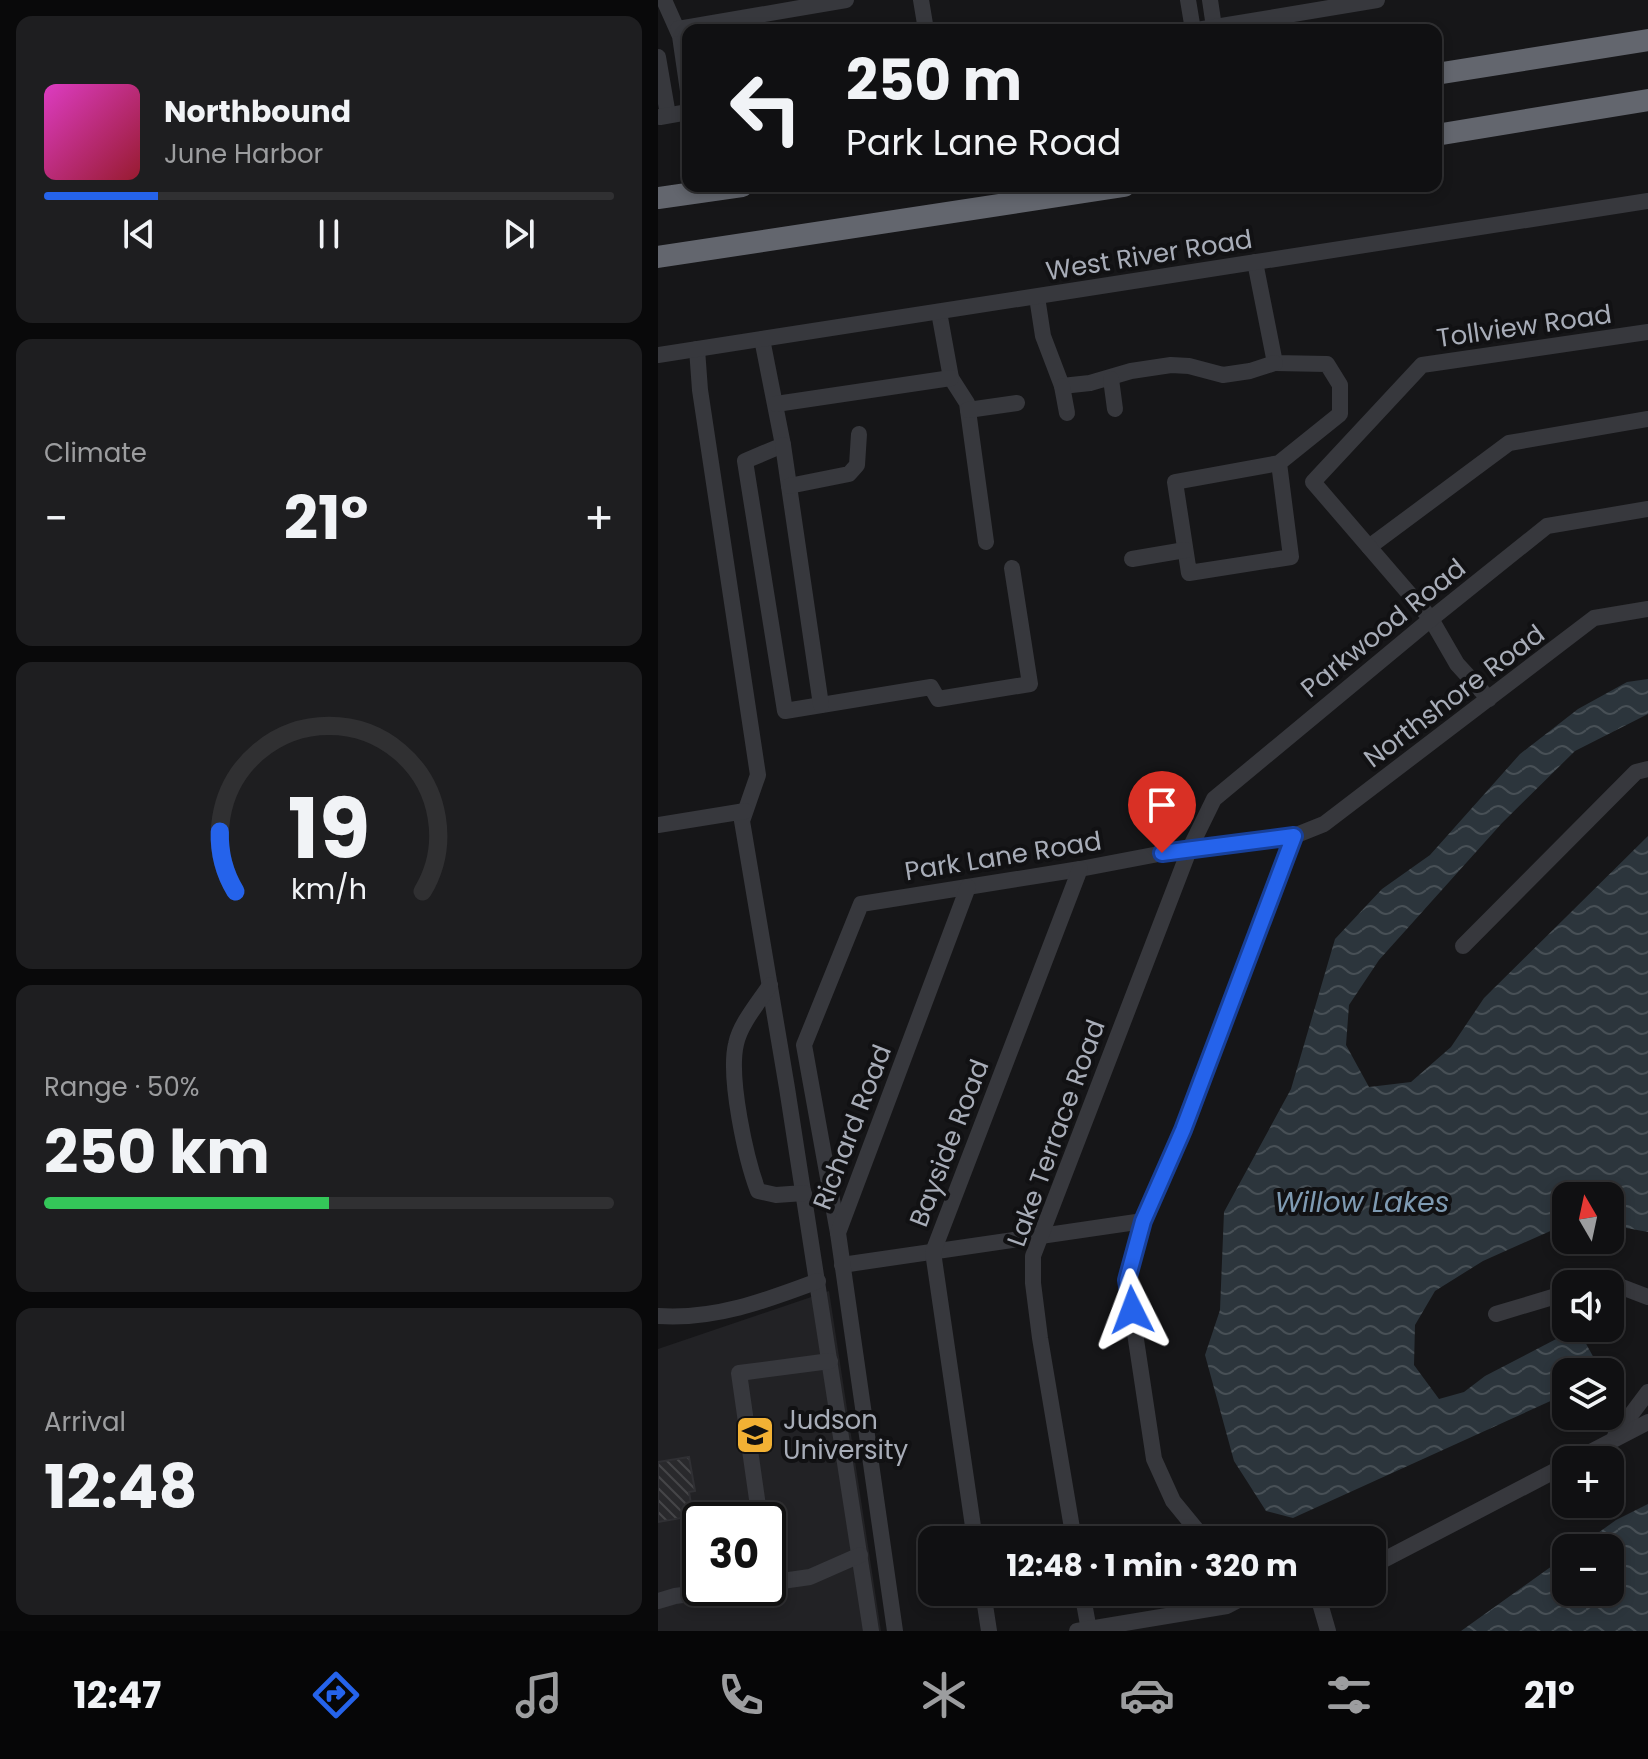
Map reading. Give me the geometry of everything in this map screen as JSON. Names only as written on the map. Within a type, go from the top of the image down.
[{"type":"highway","points":[[1442,73],[1648,40]]},
{"type":"highway","points":[[1442,134],[1648,100]]},
{"type":"highway","points":[[658,198],[700,192]]},
{"type":"highway","points":[[658,257],[1086,192]]},
{"type":"highway","points":[[658,266],[739,247]]},
{"type":"street","points":[[664,0],[678,29],[682,54]]},
{"type":"street","points":[[707,24],[846,0]]},
{"type":"street","points":[[921,0],[925,24]]},
{"type":"street","points":[[1188,0],[1194,24]]},
{"type":"street","points":[[1210,0],[1214,24]]},
{"type":"street","points":[[1232,24],[1377,0]]},
{"type":"street","points":[[678,29],[682,28]]},
{"type":"street","points":[[658,57],[663,116]]},
{"type":"street","name":"West River Road","points":[[658,355],[1648,201]]},
{"type":"street","points":[[1255,262],[1275,363]]},
{"type":"street","points":[[1037,297],[1043,336],[1062,386],[1067,413]]},
{"type":"street","points":[[939,312],[951,378],[967,403],[986,542]]},
{"type":"street","name":"Tollview Road","points":[[1369,547],[1313,482],[1422,365],[1648,332]]},
{"type":"street","points":[[762,339],[783,445],[821,705]]},
{"type":"street","points":[[697,349],[700,390],[758,775],[742,821],[804,1193],[871,1631]]},
{"type":"street","points":[[1062,386],[1171,365],[1189,366],[1223,375],[1275,363],[1327,364],[1340,385],[1340,414],[1279,463],[1175,482],[1189,573],[1291,557],[1279,463]]},
{"type":"street","points":[[776,404],[951,378]]},
{"type":"street","points":[[1111,379],[1115,409]]},
{"type":"street","points":[[968,410],[1017,403]]},
{"type":"street","points":[[1489,699],[1457,664],[1431,619],[1369,547],[1509,443],[1648,419]]},
{"type":"street","points":[[789,486],[849,474],[857,465],[859,434]]},
{"type":"street","points":[[783,445],[745,461],[785,711],[931,687],[938,699],[1030,684],[1012,568]]},
{"type":"street","name":"Parkwood Road","points":[[1190,848],[1214,799],[1547,526],[1648,509]]},
{"type":"street","points":[[1132,559],[1185,550]]},
{"type":"street","name":"Northshore Road","points":[[1294,836],[1324,824],[1594,618],[1648,609]]},
{"type":"street","points":[[1463,946],[1636,772],[1648,769]]},
{"type":"street","points":[[658,825],[745,811]]},
{"type":"street","points":[[1194,1526],[1173,1501],[1154,1459],[1127,1280],[1143,1221],[1183,1130],[1294,836]]},
{"type":"street","name":"Park Lane Road","points":[[838,1233],[804,1045],[861,904],[1190,848],[1294,836]]},
{"type":"street","name":"Lake Terrace Road","points":[[1072,1526],[1033,1283],[1033,1256],[1190,848]]},
{"type":"street","name":"Bayside Road","points":[[973,1526],[933,1252],[1080,869]]},
{"type":"street","name":"Richard Road","points":[[895,1631],[838,1233],[968,887]]},
{"type":"street","points":[[770,985],[736,1043],[735,1074],[746,1160],[758,1191],[776,1195],[804,1193]]},
{"type":"street","points":[[842,1265],[1143,1221]]},
{"type":"street","points":[[658,1316],[685,1318],[715,1314],[818,1281]]},
{"type":"street","points":[[1624,1288],[1648,1297]]},
{"type":"street","points":[[1496,1314],[1552,1297]]},
{"type":"street","points":[[757,1502],[739,1373],[830,1361]]},
{"type":"street","points":[[1612,1440],[1648,1392]]},
{"type":"street","points":[[1601,1446],[1648,1422]]},
{"type":"street","points":[[1386,1559],[1552,1472]]},
{"type":"street","points":[[786,1580],[810,1577],[860,1555]]},
{"type":"street","points":[[658,1601],[682,1595]]},
{"type":"street","points":[[985,1606],[989,1631]]},
{"type":"street","points":[[1082,1606],[1083,1630],[1227,1606]]},
{"type":"street","points":[[1322,1606],[1328,1631]]},
{"type":"shaded area","name":"Judson University","points":[[829,1291],[881,1631],[658,1631],[658,1349]]},
{"type":"water","name":"Willow Lakes","points":[[1648,679],[1648,714],[1575,751],[1502,823],[1379,960],[1349,1005],[1346,1045],[1369,1087],[1411,1082],[1451,1047],[1484,998],[1648,836],[1648,1232],[1624,1228],[1624,1182],[1552,1182],[1552,1230],[1483,1261],[1435,1291],[1415,1325],[1414,1365],[1439,1399],[1464,1392],[1485,1376],[1552,1341],[1585,1342],[1594,1358],[1552,1358],[1552,1400],[1293,1518],[1266,1511],[1234,1461],[1205,1355],[1220,1310],[1224,1212],[1291,1089],[1335,939],[1382,889],[1430,855],[1520,754],[1578,709],[1627,682]]},
{"type":"water","points":[[1648,1504],[1648,1631],[1461,1631],[1552,1566],[1552,1606],[1624,1606],[1624,1534],[1596,1534]]},
{"type":"building","points":[[689,1457],[695,1491],[689,1492],[691,1502],[682,1502],[682,1518],[658,1522],[658,1462]]},
{"type":"place","name":"Judson University","points":[[755,1435]]},
{"type":"route","points":[[1132,1310],[1127,1280],[1143,1221],[1183,1130],[1294,836],[1162,853]]}]
